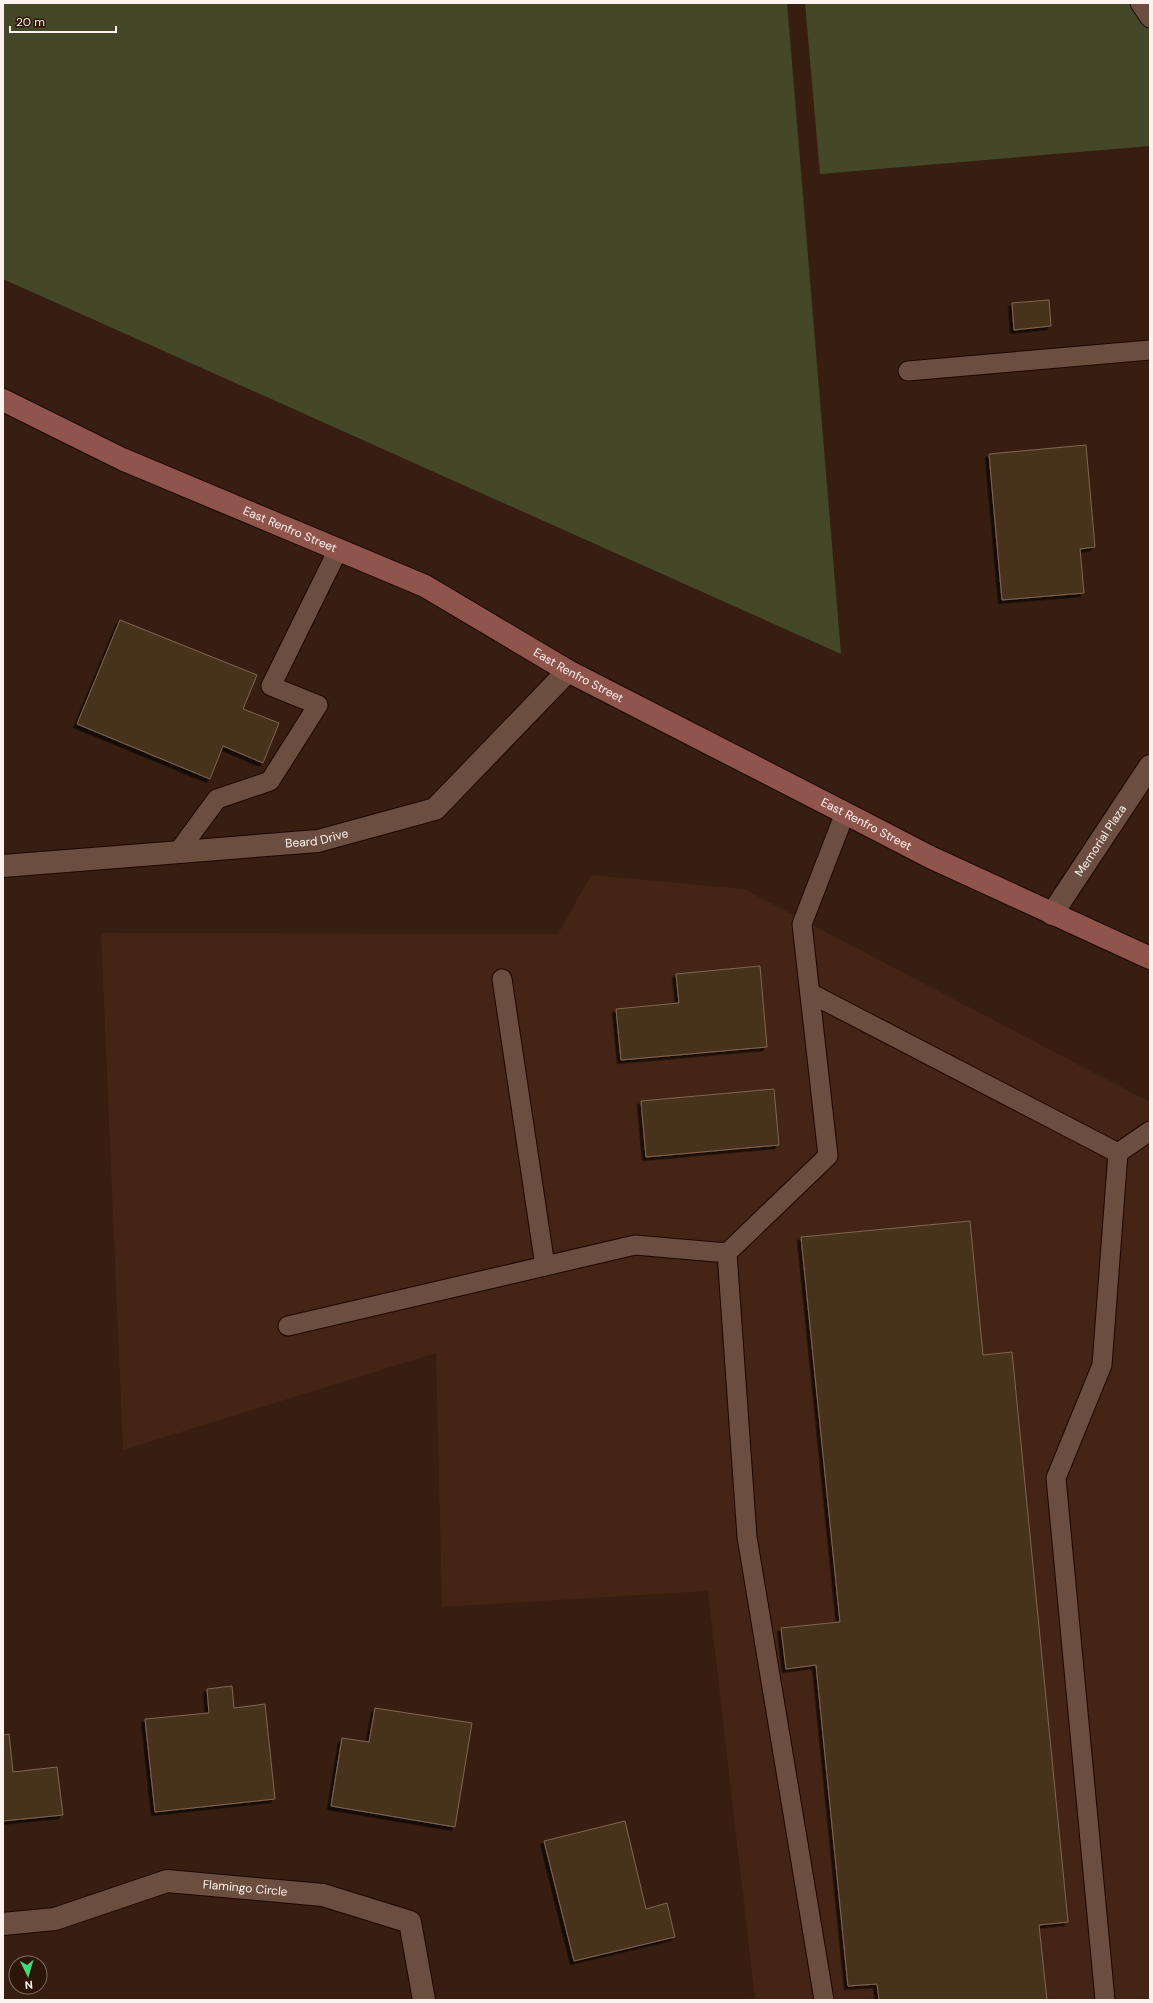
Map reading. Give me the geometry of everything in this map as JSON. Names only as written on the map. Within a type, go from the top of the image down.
[{"type":"main road","name":"East Renfro Street","points":[[3,400],[122,458],[425,586],[568,671],[930,857],[1150,958]]},
{"type":"street","name":"Beard Drive","points":[[3,866],[318,841],[435,809],[568,671]]},
{"type":"street","name":"Memorial Plaza","points":[[1052,914],[1150,766]]},
{"type":"street","name":"Flamingo Circle","points":[[3,1924],[55,1919],[167,1881],[323,1895],[410,1922],[424,2000]]},
{"type":"lane","points":[[1140,3],[1150,18]]},
{"type":"lane","points":[[908,371],[1150,350]]},
{"type":"lane","points":[[178,852],[217,799],[270,781],[318,705],[271,686],[338,550]]},
{"type":"lane","points":[[288,1326],[635,1245],[727,1253],[828,1156],[802,924],[846,813]]},
{"type":"lane","points":[[502,979],[545,1266]]},
{"type":"lane","points":[[810,994],[1118,1153]]},
{"type":"lane","points":[[1118,1153],[1150,1131]]},
{"type":"lane","points":[[1105,2000],[1056,1478],[1102,1365],[1118,1153]]},
{"type":"lane","points":[[727,1253],[747,1537],[824,2000]]},
{"type":"shaded area","points":[[591,875],[744,889],[1150,1102],[1150,2000],[755,2000],[708,1591],[442,1607],[436,1353],[123,1450],[101,933],[558,934]]},
{"type":"green space","points":[[3,3],[787,3],[841,654],[3,279]]},
{"type":"green space","points":[[805,3],[1150,3],[1150,146],[820,174]]},
{"type":"building","points":[[1049,300],[1051,326],[1014,330],[1012,303]]},
{"type":"building","points":[[1086,445],[1095,547],[1080,549],[1084,593],[1002,600],[989,454]]},
{"type":"building","points":[[120,620],[257,675],[243,709],[279,723],[263,763],[223,746],[210,779],[77,724]]},
{"type":"building","points":[[760,966],[767,1047],[621,1060],[616,1009],[679,1003],[676,974]]},
{"type":"building","points":[[774,1089],[779,1145],[646,1157],[641,1101]]},
{"type":"building","points":[[970,1221],[983,1355],[1012,1352],[1068,1922],[1039,1925],[1047,2000],[879,2000],[877,1984],[848,1986],[816,1665],[786,1669],[781,1628],[840,1622],[801,1237]]},
{"type":"building","points":[[232,1686],[234,1708],[265,1704],[275,1799],[155,1812],[145,1719],[209,1713],[207,1689]]},
{"type":"building","points":[[375,1708],[472,1723],[455,1827],[331,1806],[342,1738],[369,1742]]},
{"type":"building","points":[[9,1734],[13,1772],[57,1767],[63,1815],[3,1821],[3,1735]]},
{"type":"building","points":[[625,1821],[646,1909],[667,1903],[675,1937],[574,1961],[544,1841]]}]
